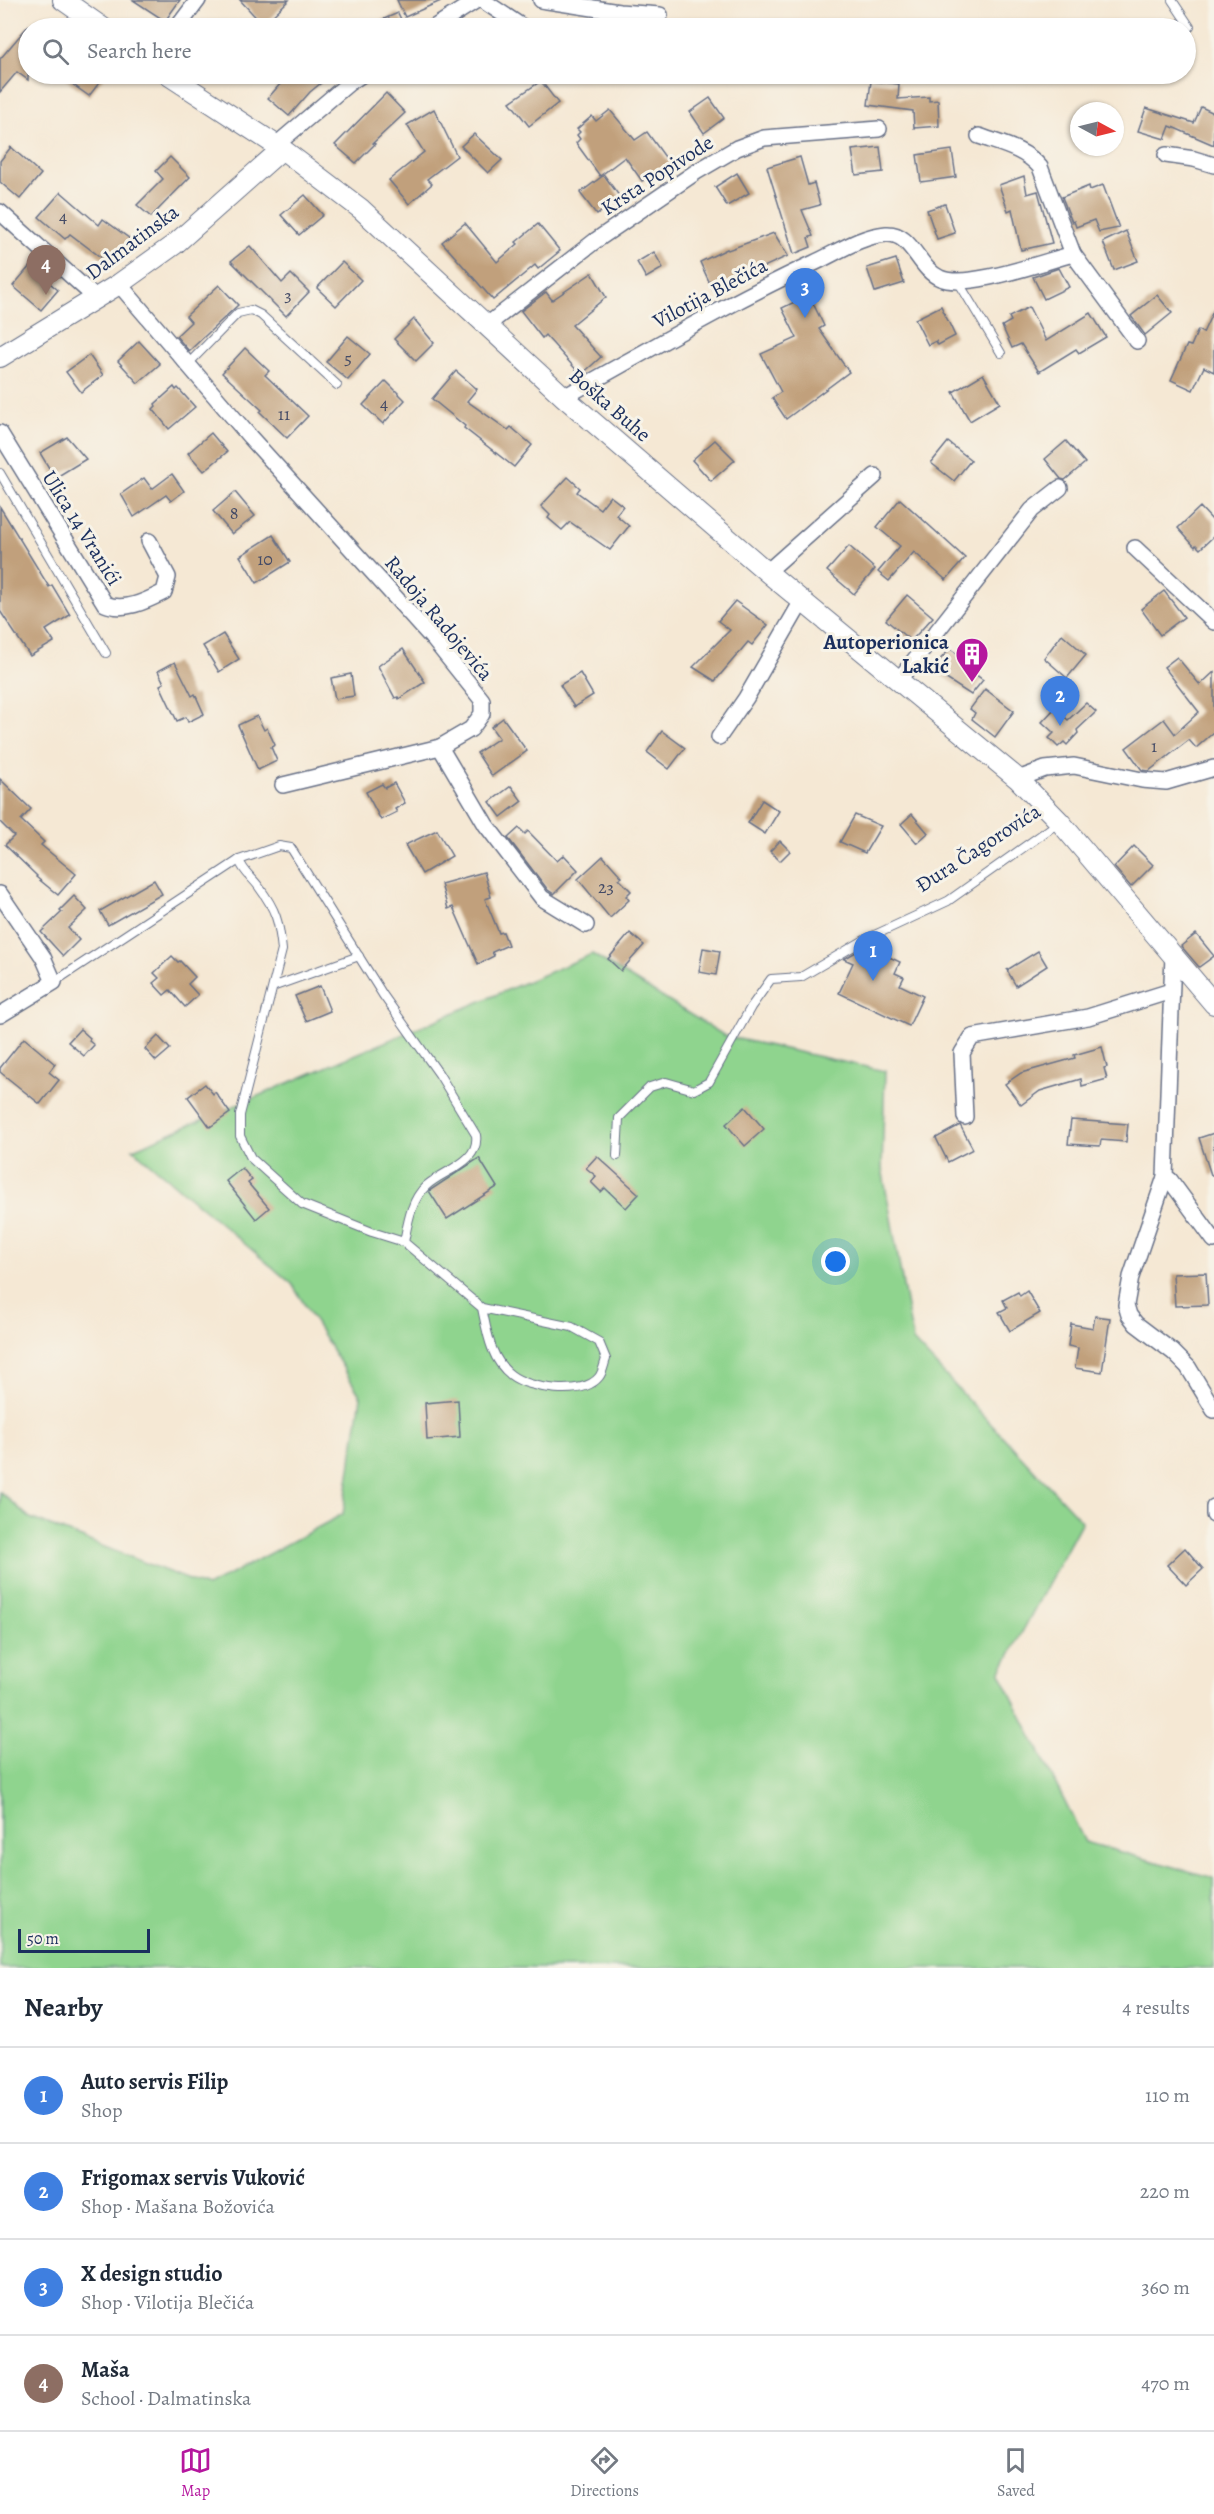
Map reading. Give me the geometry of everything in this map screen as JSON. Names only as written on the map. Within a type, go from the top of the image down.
[{"type":"street","points":[[63,0],[89,18]]},
{"type":"street","points":[[184,18],[198,0]]},
{"type":"street","points":[[449,18],[477,0]]},
{"type":"street","points":[[482,0],[509,18]]},
{"type":"street","points":[[541,0],[619,12],[660,15]]},
{"type":"street","name":"Boška Buhe","points":[[182,84],[279,147],[360,209],[564,397],[767,572],[1018,779]]},
{"type":"street","points":[[279,147],[348,84]]},
{"type":"street","name":"Krsta Popivode","points":[[486,326],[595,241],[696,172],[737,148],[764,138],[879,129]]},
{"type":"street","points":[[980,136],[1023,152],[1032,157],[1040,167],[1072,254],[1137,340]]},
{"type":"street","name":"Dalmatinska","points":[[0,357],[119,285],[175,244],[279,147]]},
{"type":"street","points":[[1166,155],[1214,165]]},
{"type":"street","points":[[0,212],[97,299]]},
{"type":"street","name":"Vilotija Blečića","points":[[564,397],[746,295],[869,238],[892,234],[901,237],[927,270],[938,278],[959,283]]},
{"type":"street","points":[[959,283],[1072,254]]},
{"type":"street","name":"Radoja Radojevića","points":[[119,285],[250,437],[434,640],[482,700],[482,714],[471,729],[440,747],[283,785]]},
{"type":"street","name":"Ulica 14 Vranići","points":[[0,433],[105,604],[119,608],[143,602],[164,592],[168,577],[149,541]]},
{"type":"street","points":[[767,572],[875,476]]},
{"type":"street","points":[[898,681],[1032,510],[1060,488]]},
{"type":"street","points":[[1136,548],[1214,622]]},
{"type":"street","points":[[719,737],[746,698],[802,601]]},
{"type":"street","points":[[440,747],[486,825],[542,898],[586,925]]},
{"type":"street","points":[[1018,779],[1045,769],[1074,766],[1142,780],[1166,782],[1214,768]]},
{"type":"street","name":"Đura Čagorovića","points":[[1018,779],[1060,822],[1214,1004]]},
{"type":"street","points":[[0,894],[43,957],[54,982],[0,1015]]},
{"type":"street","points":[[1173,956],[1165,1177],[1131,1277],[1126,1305],[1129,1315],[1136,1324],[1173,1352],[1188,1367],[1214,1410]]},
{"type":"street","points":[[965,1117],[962,1053],[972,1037],[1088,1017],[1171,991]]},
{"type":"street","points":[[1165,1177],[1170,1180],[1214,1240]]},
{"type":"street","points":[[1214,1507],[1214,1515]]},
{"type":"lane","points":[[1172,0],[1184,18]]},
{"type":"lane","points":[[959,283],[1001,353]]},
{"type":"lane","points":[[188,364],[238,313],[251,310],[261,315],[337,385]]},
{"type":"lane","points":[[0,473],[106,653]]},
{"type":"lane","name":"Đura Čagorovića","points":[[617,1156],[619,1118],[650,1087],[666,1082],[694,1090],[709,1082],[751,1007],[771,979],[801,977],[866,939],[948,902],[1060,822]]},
{"type":"lane","points":[[54,982],[239,860],[279,846],[291,848],[383,995],[439,1074],[476,1135],[477,1144],[472,1155],[426,1186],[411,1208],[404,1242]]},
{"type":"lane","points":[[239,860],[245,874],[257,884],[279,922],[282,950],[275,986],[240,1115],[240,1136],[251,1158],[302,1204],[372,1232],[404,1242],[482,1308],[572,1327],[600,1342],[606,1359],[599,1377],[583,1387],[548,1389],[512,1375],[491,1350],[482,1308]]},
{"type":"lane","points":[[275,986],[359,956]]},
{"type":"green space","points":[[592,954],[725,1036],[885,1071],[882,1168],[913,1341],[1082,1521],[1000,1673],[1085,1842],[1214,1878],[1214,1968],[0,1968],[0,1492],[30,1518],[207,1587],[343,1514],[361,1397],[292,1284],[133,1149]]},
{"type":"building","points":[[133,0],[180,0],[167,18],[160,18]]},
{"type":"building","points":[[240,0],[289,0],[270,18],[257,18]]},
{"type":"building","points":[[397,0],[443,0],[405,17]]},
{"type":"building","points":[[398,13],[400,18],[386,18]]},
{"type":"building","points":[[18,38],[18,73],[0,92],[0,59]]},
{"type":"building","points":[[72,84],[98,84],[89,96]]},
{"type":"building","points":[[280,84],[320,84],[289,116],[268,98]]},
{"type":"building","points":[[537,84],[543,84],[558,103],[529,126],[510,102]]},
{"type":"building","points":[[871,84],[899,84],[898,99],[929,97],[929,101],[938,100],[939,126],[914,128],[913,111],[868,105]]},
{"type":"building","points":[[386,93],[405,113],[373,143],[375,144],[356,163],[335,145]]},
{"type":"building","points":[[710,98],[724,118],[704,133],[690,112]]},
{"type":"building","points":[[1201,107],[1214,113],[1214,145],[1170,126],[1165,139],[1138,131],[1146,108],[1194,123]]},
{"type":"building","points":[[434,109],[457,156],[427,179],[432,184],[409,204],[389,180],[424,152],[407,125]]},
{"type":"building","points":[[610,110],[635,140],[647,132],[673,168],[657,179],[653,174],[642,181],[625,157],[600,176],[576,143],[580,139],[577,135],[580,132],[577,129],[592,116],[596,121]]},
{"type":"building","points":[[474,134],[502,160],[488,173],[461,146]]},
{"type":"building","points":[[11,147],[41,174],[20,199],[0,182],[0,161]]},
{"type":"building","points":[[880,147],[883,172],[856,175],[852,150]]},
{"type":"building","points":[[952,150],[956,177],[921,182],[917,155]]},
{"type":"building","points":[[170,157],[190,177],[151,217],[137,205],[163,179],[156,171]]},
{"type":"building","points":[[800,157],[808,185],[814,183],[820,205],[802,210],[813,236],[808,238],[811,247],[794,254],[767,167]]},
{"type":"building","points":[[737,173],[749,193],[727,206],[715,187]]},
{"type":"building","points":[[604,175],[620,197],[597,215],[580,193]]},
{"type":"building","points":[[1024,176],[1027,194],[1038,191],[1052,243],[1021,250],[1012,209],[1008,211],[999,185]]},
{"type":"building","points":[[1103,185],[1119,228],[1099,232],[1094,220],[1076,227],[1062,197],[1089,186],[1090,190]]},
{"type":"building","points":[[61,192],[99,225],[103,219],[130,239],[111,265],[70,234],[65,239],[39,217]]},
{"type":"building","points":[[305,195],[323,215],[299,235],[281,215]]},
{"type":"building","points":[[945,204],[955,233],[937,239],[927,210]]},
{"type":"building","points":[[465,223],[497,262],[538,224],[560,251],[538,269],[535,265],[493,300],[442,242]]},
{"type":"building","points":[[1126,231],[1138,261],[1114,270],[1103,242]]},
{"type":"building","points":[[774,233],[788,256],[713,290],[700,262],[727,249]]},
{"type":"building","points":[[250,246],[282,283],[291,274],[309,292],[286,316],[231,261]]},
{"type":"building","points":[[654,252],[663,268],[646,278],[637,262]]},
{"type":"building","points":[[896,259],[904,283],[875,292],[867,268]]},
{"type":"building","points":[[342,262],[361,280],[336,306],[317,288]]},
{"type":"building","points":[[30,266],[58,290],[41,310],[13,286]]},
{"type":"building","points":[[1059,268],[1069,287],[1044,299],[1033,277]]},
{"type":"building","points":[[592,273],[606,297],[572,325],[601,357],[581,375],[545,335],[542,338],[521,311],[546,292],[552,300]]},
{"type":"building","points":[[219,285],[238,305],[189,351],[176,336],[191,322],[186,316]]},
{"type":"building","points":[[809,295],[824,326],[819,329],[849,372],[786,419],[772,398],[781,392],[761,354],[797,338],[782,308]]},
{"type":"building","points":[[1157,295],[1172,313],[1145,335],[1131,316]]},
{"type":"building","points":[[941,306],[955,336],[938,345],[936,341],[928,345],[915,319]]},
{"type":"building","points":[[1029,307],[1046,341],[1091,313],[1106,337],[1079,353],[1076,349],[1039,372],[1021,344],[1012,348],[1002,326],[1011,321],[1009,317]]},
{"type":"building","points":[[1214,309],[1214,372],[1204,367],[1193,390],[1171,380],[1187,345],[1191,346],[1198,330],[1203,333]]},
{"type":"building","points":[[414,319],[434,343],[416,361],[394,339]]},
{"type":"building","points":[[348,336],[370,354],[348,380],[326,362]]},
{"type":"building","points":[[139,341],[160,364],[138,383],[118,361]]},
{"type":"building","points":[[245,348],[269,371],[265,375],[308,416],[287,438],[260,412],[262,410],[222,373]]},
{"type":"building","points":[[89,355],[103,375],[81,392],[66,372]]},
{"type":"building","points":[[456,371],[477,389],[467,401],[508,430],[511,427],[532,445],[514,467],[464,428],[465,426],[432,399]]},
{"type":"building","points":[[983,374],[1000,403],[970,421],[953,392]]},
{"type":"building","points":[[386,381],[405,400],[383,424],[363,405]]},
{"type":"building","points":[[174,387],[176,390],[178,388],[195,407],[169,429],[153,409],[155,404]]},
{"type":"building","points":[[211,433],[227,452],[204,471],[188,453]]},
{"type":"building","points":[[67,437],[86,459],[55,478],[40,453]]},
{"type":"building","points":[[715,440],[735,460],[711,481],[692,460]]},
{"type":"building","points":[[1066,441],[1085,463],[1065,480],[1061,479],[1045,459]]},
{"type":"building","points":[[948,442],[971,460],[954,481],[931,463]]},
{"type":"building","points":[[172,474],[184,491],[171,501],[166,495],[134,517],[121,494],[144,478],[152,489]]},
{"type":"building","points":[[568,477],[580,488],[577,492],[600,509],[610,496],[623,506],[616,515],[629,526],[610,550],[570,522],[562,530],[548,518],[550,515],[541,506]]},
{"type":"building","points":[[235,492],[255,516],[232,534],[213,511]]},
{"type":"building","points":[[900,499],[965,558],[946,580],[914,552],[889,581],[878,572],[900,546],[877,527]]},
{"type":"building","points":[[0,507],[49,587],[52,585],[70,615],[46,630],[54,642],[30,656],[0,611]]},
{"type":"building","points":[[1200,507],[1214,522],[1214,536],[1200,549],[1196,545],[1195,547],[1178,528]]},
{"type":"building","points":[[273,535],[290,562],[257,583],[240,556]]},
{"type":"building","points":[[849,546],[875,569],[854,594],[827,571]]},
{"type":"building","points":[[1164,591],[1184,617],[1160,635],[1141,609]]},
{"type":"building","points":[[907,595],[933,617],[911,641],[886,620]]},
{"type":"building","points":[[735,601],[768,625],[752,645],[748,642],[715,681],[693,667],[730,630],[718,621]]},
{"type":"building","points":[[223,634],[239,659],[219,672],[203,646]]},
{"type":"building","points":[[1062,634],[1086,655],[1067,678],[1044,658]]},
{"type":"building","points":[[403,649],[425,682],[399,699],[395,698],[378,666]]},
{"type":"building","points":[[950,649],[968,661],[964,666],[983,680],[971,695],[931,669]]},
{"type":"building","points":[[1177,657],[1200,685],[1214,672],[1214,732],[1196,748],[1189,740],[1149,771],[1142,770],[1126,748],[1164,719],[1175,734],[1199,712],[1164,667]]},
{"type":"building","points":[[175,662],[192,696],[195,694],[204,714],[188,722],[186,717],[177,721],[160,685],[164,683],[158,671]]},
{"type":"building","points":[[580,673],[593,695],[574,707],[560,685]]},
{"type":"building","points":[[351,674],[354,696],[335,699],[331,678]]},
{"type":"building","points":[[985,689],[1014,711],[995,737],[972,719],[975,713],[970,709]]},
{"type":"building","points":[[1086,703],[1096,712],[1077,730],[1078,733],[1067,745],[1064,742],[1058,747],[1049,738],[1054,733],[1042,722],[1055,708],[1068,720]]},
{"type":"building","points":[[257,716],[264,730],[267,728],[275,745],[271,747],[277,761],[258,770],[238,725]]},
{"type":"building","points":[[503,718],[527,751],[492,776],[477,753],[499,738],[491,727]]},
{"type":"building","points":[[662,731],[685,748],[669,769],[647,752]]},
{"type":"building","points":[[0,779],[31,809],[21,820],[44,842],[41,845],[76,874],[58,895],[36,877],[5,845],[14,836],[0,822]]},
{"type":"building","points":[[394,783],[405,803],[395,809],[397,812],[381,820],[366,792],[382,784],[385,788]]},
{"type":"building","points":[[511,786],[522,801],[501,817],[490,802]]},
{"type":"building","points":[[762,800],[779,811],[765,834],[748,823]]},
{"type":"building","points":[[912,814],[928,833],[917,843],[901,824]]},
{"type":"building","points":[[855,815],[881,826],[865,853],[840,842]]},
{"type":"building","points":[[519,828],[525,834],[528,831],[557,861],[564,855],[578,870],[554,894],[548,890],[508,838]]},
{"type":"building","points":[[437,830],[452,856],[422,874],[405,845]]},
{"type":"building","points":[[780,841],[790,851],[780,861],[770,851]]},
{"type":"building","points":[[1134,846],[1153,865],[1131,887],[1114,867]]},
{"type":"building","points":[[603,856],[622,877],[619,879],[631,891],[626,896],[629,900],[610,918],[578,879]]},
{"type":"building","points":[[484,872],[491,897],[485,899],[499,933],[503,932],[508,945],[492,952],[494,956],[478,964],[453,907],[448,909],[441,884]]},
{"type":"building","points":[[154,880],[162,894],[108,925],[100,911]]},
{"type":"building","points":[[74,896],[87,910],[68,928],[79,940],[63,956],[41,932],[62,912],[60,910]]},
{"type":"building","points":[[630,933],[644,945],[621,971],[608,959]]},
{"type":"building","points":[[1196,934],[1214,956],[1199,967],[1181,946]]},
{"type":"building","points":[[866,946],[900,962],[895,973],[904,977],[900,985],[923,996],[909,1026],[839,993],[853,963],[844,959]]},
{"type":"building","points":[[703,948],[720,951],[716,975],[699,972]]},
{"type":"building","points":[[1038,951],[1047,966],[1016,986],[1007,970]]},
{"type":"building","points":[[172,956],[195,977],[188,984],[198,995],[185,1007],[170,990],[164,995],[153,983],[159,978],[154,973]]},
{"type":"building","points":[[320,986],[330,1011],[306,1021],[295,996]]},
{"type":"building","points":[[80,1029],[94,1045],[84,1056],[68,1042]]},
{"type":"building","points":[[158,1036],[170,1049],[156,1061],[145,1049]]},
{"type":"building","points":[[24,1038],[55,1064],[49,1072],[59,1080],[40,1104],[0,1072],[0,1068]]},
{"type":"building","points":[[1102,1047],[1107,1067],[1104,1068],[1107,1079],[1082,1086],[1081,1079],[1040,1091],[1021,1105],[1005,1084],[1021,1073],[1075,1058],[1074,1055]]},
{"type":"building","points":[[205,1084],[213,1094],[215,1092],[230,1113],[210,1127],[188,1097]]},
{"type":"building","points":[[745,1107],[764,1129],[745,1146],[726,1124]]},
{"type":"building","points":[[1071,1120],[1128,1124],[1126,1142],[1101,1140],[1100,1146],[1068,1144]]},
{"type":"building","points":[[960,1125],[973,1149],[948,1162],[936,1138]]},
{"type":"building","points":[[1214,1133],[1214,1175],[1211,1175],[1199,1138]]},
{"type":"building","points":[[597,1156],[639,1194],[626,1208],[605,1188],[601,1192],[591,1182],[596,1176],[586,1168]]},
{"type":"building","points":[[479,1158],[497,1187],[447,1219],[429,1191]]},
{"type":"building","points":[[242,1168],[252,1180],[248,1183],[269,1208],[256,1219],[226,1181]]},
{"type":"building","points":[[1206,1273],[1208,1305],[1175,1306],[1173,1274]]},
{"type":"building","points":[[1027,1291],[1040,1313],[1010,1331],[999,1312],[1007,1308],[1003,1300],[1018,1292],[1020,1296]]},
{"type":"building","points":[[1095,1316],[1110,1318],[1102,1372],[1075,1368],[1078,1348],[1068,1346],[1071,1324],[1093,1328]]},
{"type":"building","points":[[458,1400],[460,1437],[427,1440],[425,1403]]},
{"type":"building","points":[[1185,1548],[1203,1569],[1186,1585],[1167,1565]]},
{"type":"place","name":"Maša","points":[[46,295]]},
{"type":"place","name":"X design studio","points":[[805,318]]},
{"type":"place","name":"Autoperionica Lakić","points":[[972,683]]},
{"type":"place","name":"Frigomax servis Vuković","points":[[1060,726]]},
{"type":"place","name":"Auto servis Filip","points":[[873,981]]}]
